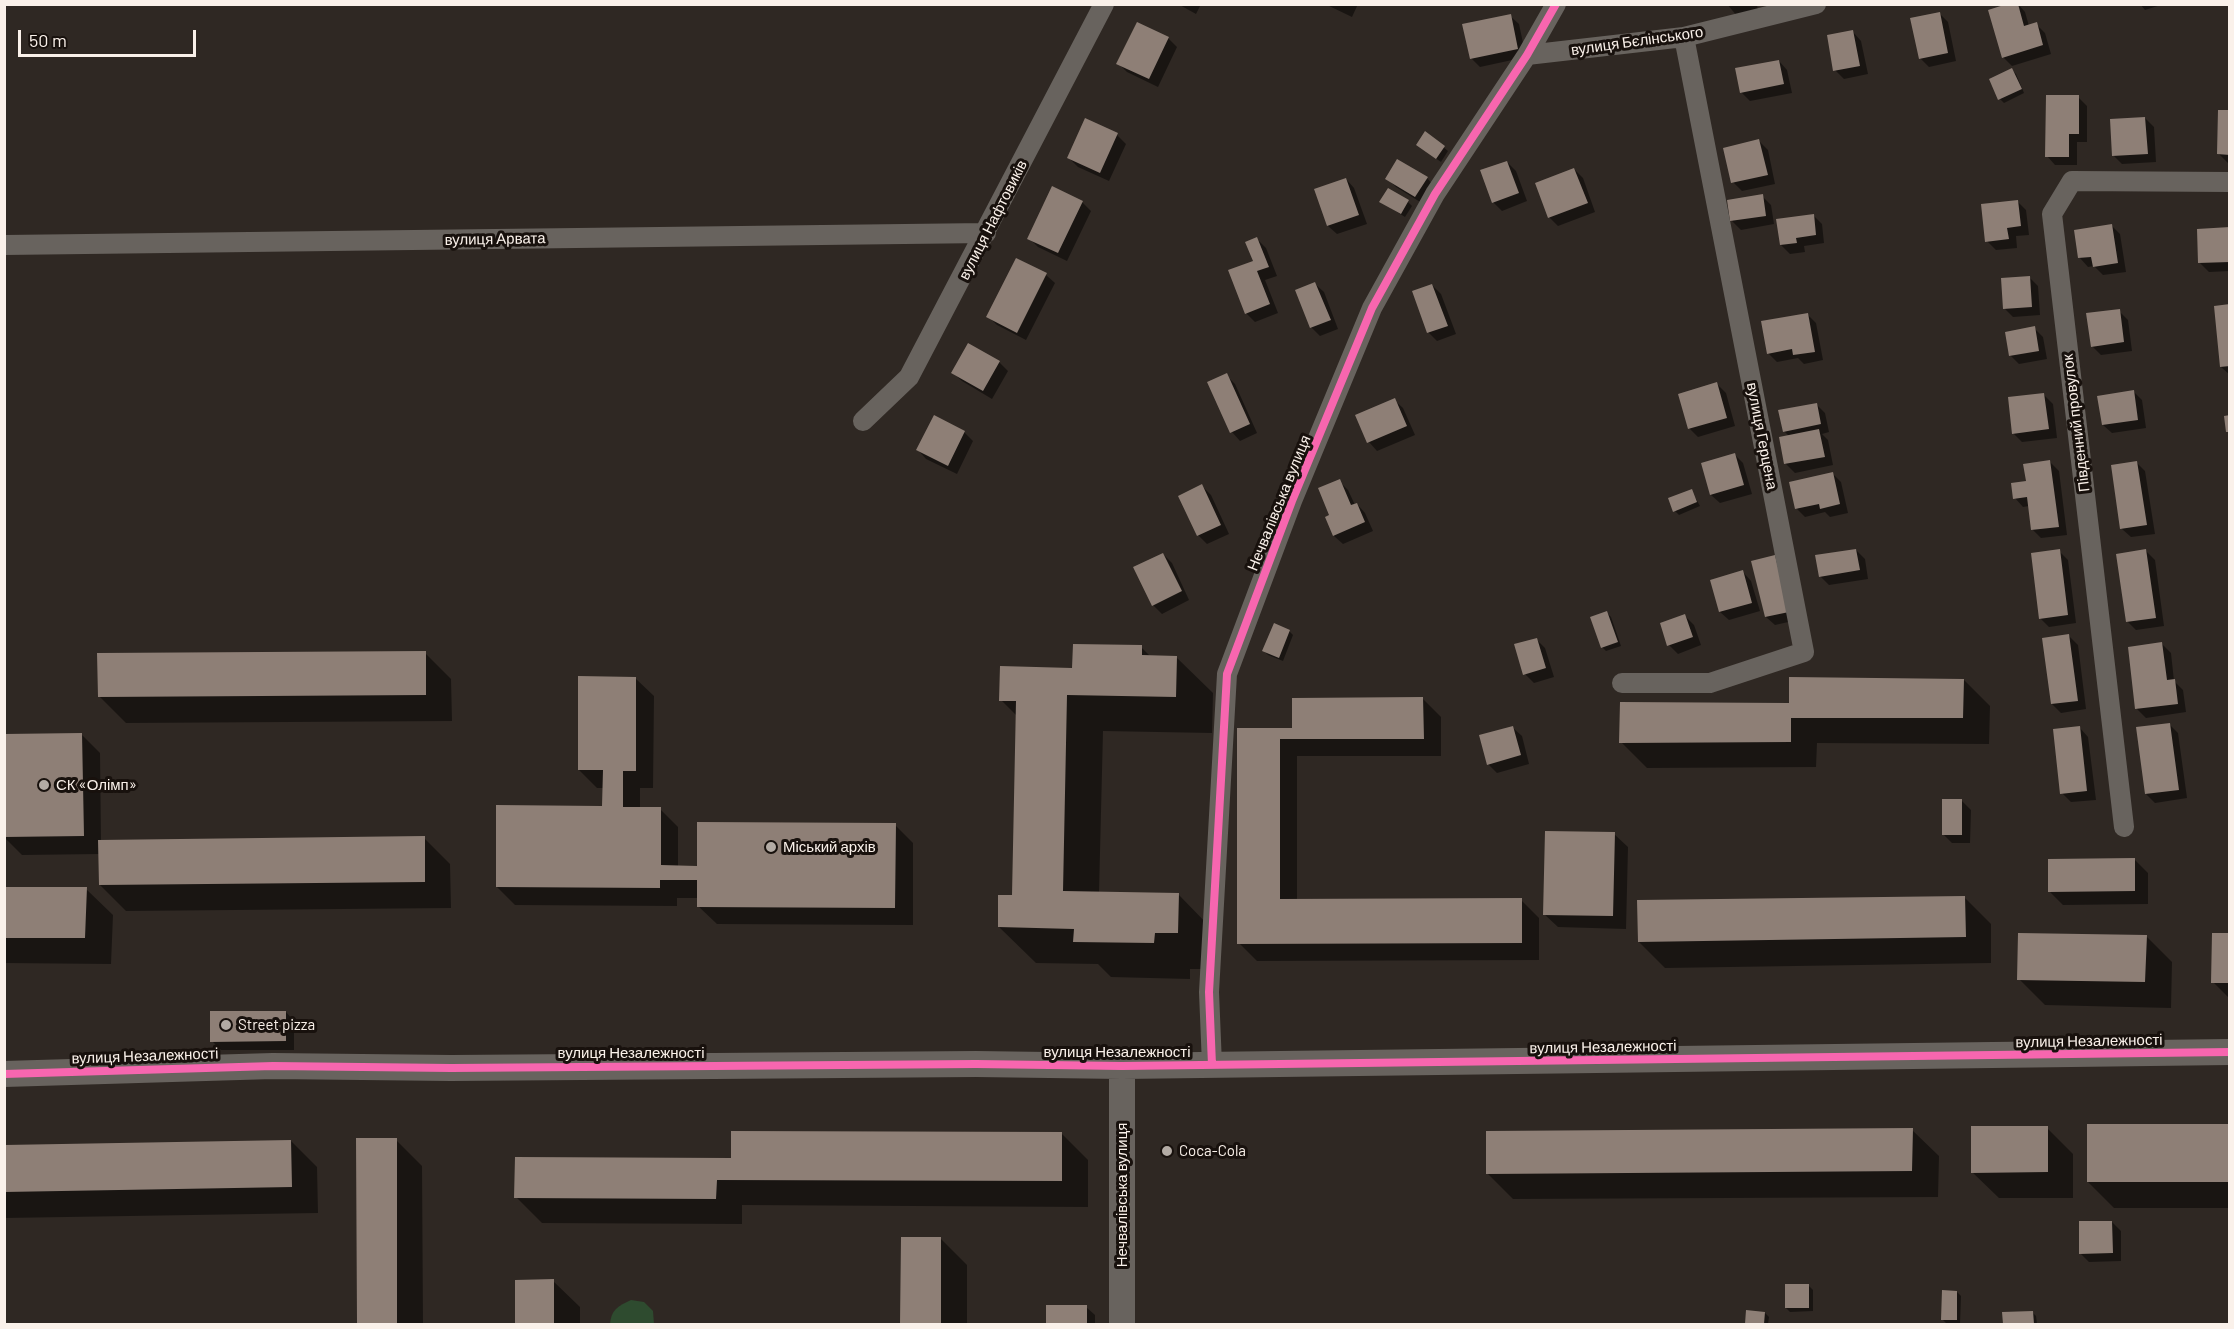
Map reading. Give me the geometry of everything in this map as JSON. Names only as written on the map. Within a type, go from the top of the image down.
[{"type":"street","name":"вулиця Нафтовиків","points":[[863,422],[909,377],[1104,4]]},
{"type":"street","name":"Нечвалівська вулиця","points":[[1212,1065],[1209,992],[1227,674],[1292,501],[1372,308],[1435,194],[1527,55],[1556,4]]},
{"type":"street","name":"вулиця Бєлінського","points":[[1527,55],[1684,37],[1816,4]]},
{"type":"street","name":"вулиця Герцена","points":[[1622,683],[1710,683],[1804,652],[1684,37]]},
{"type":"street","name":"Південний провулок","points":[[2124,827],[2052,214],[2072,181],[2229,182]]},
{"type":"street","name":"вулиця Арвата","points":[[4,245],[986,233]]},
{"type":"street","name":"вулиця Незалежності","points":[[4,1074],[273,1066],[451,1068],[976,1064],[1122,1066],[2229,1052]]},
{"type":"street","name":"Нечвалівська вулиця","points":[[1122,1066],[1122,1324]]},
{"type":"green space","points":[[631,1300],[644,1302],[653,1311],[654,1324],[610,1324],[616,1309]]},
{"type":"building","points":[[2007,4],[2018,4],[2024,26],[2037,22],[2043,45],[2002,58],[1988,10]]},
{"type":"building","points":[[1940,12],[1948,53],[1919,59],[1910,18]]},
{"type":"building","points":[[1511,14],[1518,49],[1470,59],[1462,24]]},
{"type":"building","points":[[1137,22],[1169,37],[1149,79],[1116,64]]},
{"type":"building","points":[[1853,30],[1860,66],[1833,71],[1827,35]]},
{"type":"building","points":[[1779,60],[1784,84],[1740,93],[1735,68]]},
{"type":"building","points":[[2012,68],[2022,89],[1998,100],[1989,79]]},
{"type":"building","points":[[2046,95],[2079,95],[2079,134],[2069,134],[2069,157],[2045,157]]},
{"type":"building","points":[[2218,110],[2230,110],[2230,155],[2217,154]]},
{"type":"building","points":[[2145,117],[2148,154],[2112,156],[2110,119]]},
{"type":"building","points":[[1085,118],[1118,133],[1100,173],[1067,158]]},
{"type":"building","points":[[1425,131],[1445,146],[1436,159],[1416,145]]},
{"type":"building","points":[[1759,139],[1768,175],[1731,183],[1723,148]]},
{"type":"building","points":[[1397,159],[1428,177],[1415,197],[1385,179]]},
{"type":"building","points":[[1507,161],[1519,193],[1492,203],[1480,170]]},
{"type":"building","points":[[1574,168],[1588,203],[1548,218],[1535,183]]},
{"type":"building","points":[[1346,178],[1359,215],[1327,226],[1314,189]]},
{"type":"building","points":[[1052,186],[1083,201],[1058,253],[1027,239]]},
{"type":"building","points":[[1388,188],[1409,200],[1401,214],[1379,202]]},
{"type":"building","points":[[1763,194],[1766,216],[1730,221],[1727,200]]},
{"type":"building","points":[[2018,200],[2021,226],[2007,228],[2009,239],[1985,242],[1981,204]]},
{"type":"building","points":[[1814,214],[1816,235],[1796,238],[1797,243],[1780,245],[1776,219]]},
{"type":"building","points":[[2112,224],[2118,263],[2093,267],[2091,257],[2078,258],[2074,230]]},
{"type":"building","points":[[2230,227],[2230,262],[2198,263],[2197,229]]},
{"type":"building","points":[[1257,237],[1269,267],[1257,271],[1270,304],[1245,314],[1228,270],[1253,261],[1245,242]]},
{"type":"building","points":[[1016,258],[1047,273],[1017,333],[986,317]]},
{"type":"building","points":[[2030,276],[2032,307],[2003,309],[2001,278]]},
{"type":"building","points":[[1315,282],[1331,320],[1310,328],[1295,290]]},
{"type":"building","points":[[1432,284],[1448,326],[1427,333],[1412,291]]},
{"type":"building","points":[[2230,304],[2230,366],[2220,367],[2214,306]]},
{"type":"building","points":[[2120,309],[2124,342],[2091,347],[2086,313]]},
{"type":"building","points":[[1808,313],[1815,352],[1793,355],[1792,349],[1767,354],[1761,321]]},
{"type":"building","points":[[2035,326],[2039,351],[2009,356],[2005,332]]},
{"type":"building","points":[[968,343],[1000,361],[983,391],[951,373]]},
{"type":"building","points":[[1227,373],[1250,424],[1230,433],[1207,382]]},
{"type":"building","points":[[1717,382],[1727,418],[1688,429],[1678,394]]},
{"type":"building","points":[[2134,390],[2138,420],[2102,425],[2097,396]]},
{"type":"building","points":[[2044,393],[2049,429],[2012,434],[2008,397]]},
{"type":"building","points":[[1395,398],[1407,426],[1367,443],[1355,415]]},
{"type":"building","points":[[1817,403],[1821,424],[1783,432],[1778,410]]},
{"type":"building","points":[[934,415],[965,431],[948,466],[916,450]]},
{"type":"building","points":[[2230,415],[2230,432],[2226,432],[2224,416]]},
{"type":"building","points":[[1819,429],[1825,457],[1784,464],[1779,437]]},
{"type":"building","points":[[1735,453],[1744,485],[1710,495],[1701,463]]},
{"type":"building","points":[[2050,460],[2059,527],[2031,530],[2027,497],[2013,499],[2011,483],[2026,481],[2023,464]]},
{"type":"building","points":[[2137,461],[2147,525],[2120,529],[2111,465]]},
{"type":"building","points":[[1833,472],[1840,504],[1820,509],[1819,504],[1795,509],[1789,482]]},
{"type":"building","points":[[1340,479],[1351,505],[1357,503],[1365,522],[1333,536],[1325,517],[1329,515],[1318,488]]},
{"type":"building","points":[[1202,484],[1221,525],[1197,536],[1178,496]]},
{"type":"building","points":[[1692,489],[1697,502],[1673,512],[1668,498]]},
{"type":"building","points":[[1856,549],[1860,570],[1819,577],[1815,555]]},
{"type":"building","points":[[2060,549],[2068,615],[2039,619],[2031,553]]},
{"type":"building","points":[[2146,549],[2156,618],[2126,622],[2116,554]]},
{"type":"building","points":[[1163,553],[1182,591],[1152,606],[1133,567]]},
{"type":"building","points":[[1775,555],[1789,612],[1765,617],[1751,561]]},
{"type":"building","points":[[1743,570],[1752,603],[1719,612],[1710,580]]},
{"type":"building","points":[[1607,611],[1618,642],[1601,648],[1590,617]]},
{"type":"building","points":[[1685,614],[1693,637],[1667,646],[1660,623]]},
{"type":"building","points":[[1274,623],[1290,630],[1279,658],[1262,651]]},
{"type":"building","points":[[2069,634],[2078,701],[2051,704],[2042,638]]},
{"type":"building","points":[[1537,638],[1546,668],[1523,675],[1514,644]]},
{"type":"building","points":[[2162,642],[2167,680],[2175,679],[2178,704],[2135,709],[2128,647]]},
{"type":"building","points":[[1073,644],[1142,645],[1142,655],[1177,656],[1176,697],[1067,695],[1063,891],[1179,893],[1178,933],[1155,933],[1154,943],[1073,942],[1074,929],[998,927],[998,895],[1012,895],[1016,701],[999,701],[1000,666],[1072,668]]},
{"type":"building","points":[[426,651],[426,695],[98,697],[97,653]]},
{"type":"building","points":[[578,676],[636,677],[636,771],[623,771],[623,807],[661,807],[661,865],[697,866],[697,822],[896,823],[895,908],[697,907],[697,880],[660,880],[660,888],[496,887],[496,805],[602,806],[603,770],[578,770]]},
{"type":"building","points":[[1789,677],[1964,679],[1963,718],[1791,718],[1791,742],[1619,743],[1620,702],[1789,703]]},
{"type":"building","points":[[1423,697],[1424,739],[1280,739],[1280,899],[1522,898],[1522,943],[1237,944],[1237,728],[1292,728],[1292,698]]},
{"type":"building","points":[[2170,723],[2179,790],[2145,794],[2136,727]]},
{"type":"building","points":[[1513,726],[1521,755],[1487,765],[1479,735]]},
{"type":"building","points":[[2080,726],[2087,791],[2060,794],[2053,729]]},
{"type":"building","name":"СК «Олімп»","points":[[82,733],[84,836],[4,837],[4,734]]},
{"type":"building","points":[[1942,799],[1962,799],[1962,835],[1942,835]]},
{"type":"building","points":[[1545,831],[1615,832],[1613,916],[1543,915]]},
{"type":"building","points":[[425,836],[425,882],[99,885],[98,840]]},
{"type":"building","points":[[2135,858],[2135,891],[2048,892],[2048,859]]},
{"type":"building","points":[[4,887],[87,887],[85,938],[4,938]]},
{"type":"building","points":[[1965,896],[1966,937],[1638,942],[1637,900]]},
{"type":"building","points":[[2018,933],[2147,935],[2145,982],[2017,980]]},
{"type":"building","points":[[2212,933],[2230,933],[2230,983],[2211,983]]},
{"type":"building","points":[[210,1011],[286,1011],[286,1041],[210,1042]]},
{"type":"building","points":[[2087,1124],[2230,1124],[2230,1182],[2087,1182]]},
{"type":"building","points":[[1971,1126],[2048,1126],[2048,1172],[1971,1173]]},
{"type":"building","points":[[1913,1128],[1912,1171],[1486,1174],[1486,1131]]},
{"type":"building","points":[[731,1131],[1062,1132],[1062,1181],[717,1180],[716,1199],[514,1198],[515,1157],[731,1158]]},
{"type":"building","points":[[356,1138],[397,1138],[397,1324],[357,1324]]},
{"type":"building","points":[[291,1140],[292,1187],[4,1192],[4,1145]]},
{"type":"building","points":[[2079,1221],[2112,1221],[2113,1253],[2079,1254]]},
{"type":"building","points":[[901,1237],[941,1237],[941,1324],[900,1324]]},
{"type":"building","points":[[554,1279],[554,1324],[515,1324],[515,1280]]},
{"type":"building","points":[[1785,1284],[1809,1284],[1809,1308],[1785,1308]]},
{"type":"building","points":[[1942,1290],[1957,1291],[1957,1320],[1941,1320]]},
{"type":"building","points":[[1046,1305],[1087,1305],[1087,1324],[1046,1324]]},
{"type":"building","points":[[1746,1310],[1765,1312],[1764,1324],[1745,1324]]},
{"type":"building","points":[[2033,1311],[2034,1324],[2003,1324],[2002,1312]]},
{"type":"cycle path","points":[[1212,1065],[1209,992],[1227,674],[1292,501],[1372,308],[1435,194],[1527,55],[1556,4]]},
{"type":"cycle path","points":[[4,1074],[273,1066],[451,1068],[976,1064],[1122,1066],[2230,1052]]},
{"type":"place","name":"СК «Олімп»","points":[[44,785]]},
{"type":"place","name":"Міський архів","points":[[771,847]]},
{"type":"place","name":"Street pizza","points":[[226,1025]]},
{"type":"place","name":"Coca-Cola","points":[[1167,1151]]}]
